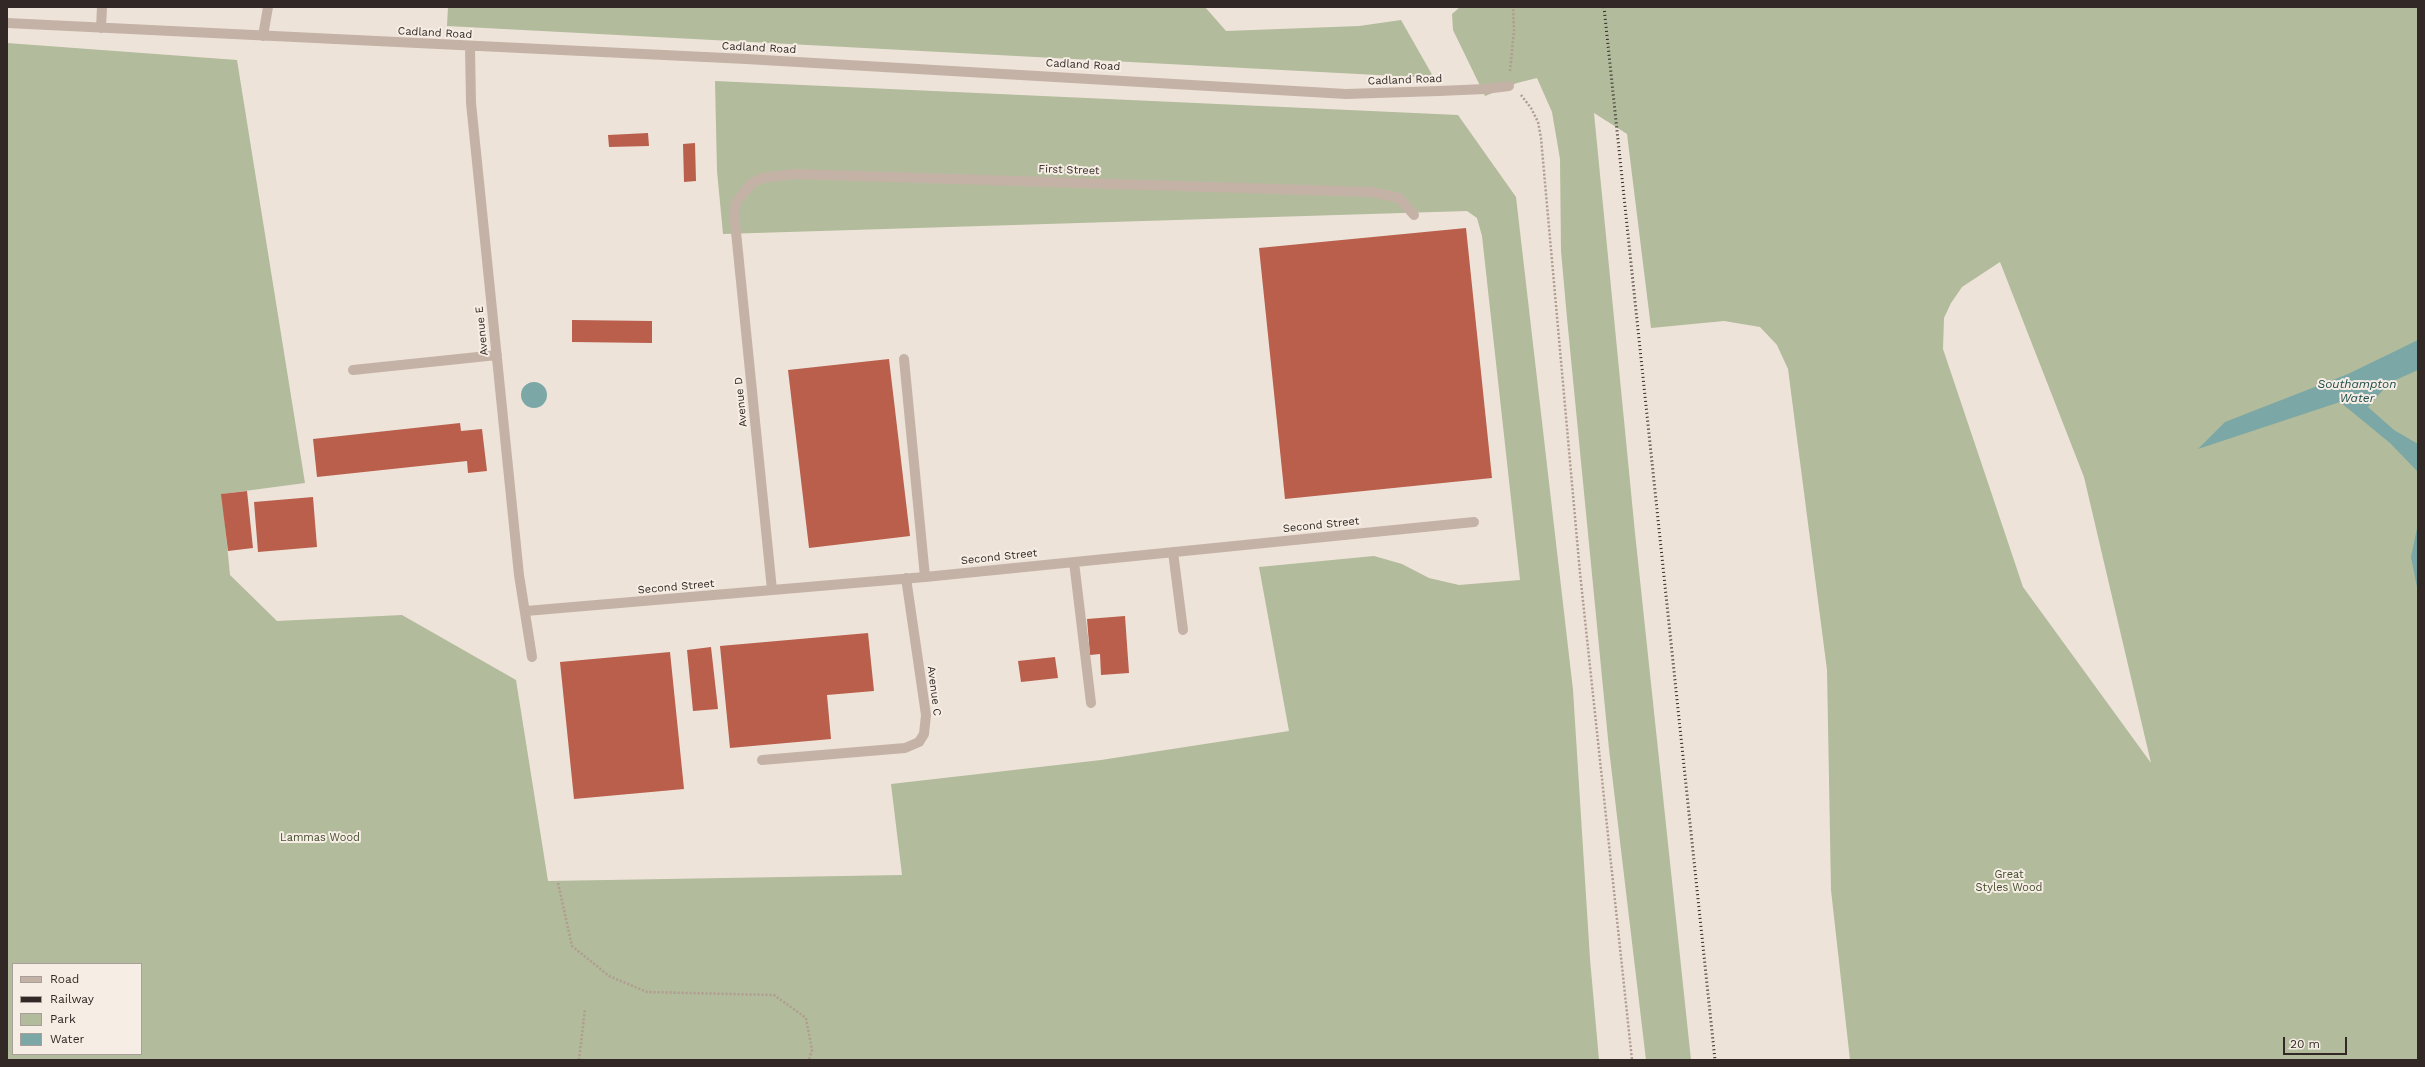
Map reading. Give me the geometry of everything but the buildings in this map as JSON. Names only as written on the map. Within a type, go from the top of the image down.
[{"type":"street","points":[[101,28],[102,7]]},
{"type":"street","points":[[263,36],[268,7]]},
{"type":"street","name":"Cadland Road","points":[[7,23],[470,47],[746,59],[1346,94],[1463,90],[1509,86]]},
{"type":"street","name":"Avenue E","points":[[470,47],[471,103],[519,575],[526,611],[532,657]]},
{"type":"street","name":"First Street","points":[[734,212],[737,201],[752,183],[762,178],[794,174],[1372,192],[1399,198],[1414,215]]},
{"type":"street","name":"Avenue D","points":[[734,212],[772,590]]},
{"type":"street","points":[[353,370],[497,355]]},
{"type":"street","points":[[904,359],[925,577]]},
{"type":"street","name":"Second Street","points":[[526,611],[925,577],[1474,522]]},
{"type":"street","points":[[1173,552],[1183,630]]},
{"type":"street","points":[[1074,562],[1091,703]]},
{"type":"street","name":"Avenue C","points":[[762,760],[905,748],[919,742],[924,734],[926,715],[906,578]]},
{"type":"path","points":[[1513,7],[1509,86],[1521,95],[1531,108],[1538,122],[1542,138],[1580,573],[1632,1060]]},
{"type":"path","points":[[558,883],[572,946],[609,976],[647,992],[774,995],[806,1018],[812,1050],[809,1060]]},
{"type":"path","points":[[579,1060],[585,1009]]},
{"type":"green space","points":[[448,7],[1205,7],[1226,31],[1359,26],[1401,20],[1434,78],[447,26]]},
{"type":"green space","name":"Great Styles Wood","points":[[1460,7],[2418,7],[2418,1060],[1850,1060],[1831,890],[1827,670],[1788,369],[1777,345],[1760,327],[1724,321],[1651,328],[1627,134],[1594,113],[1635,533],[1691,1060],[1646,1060],[1609,749],[1561,251],[1560,159],[1552,112],[1537,78],[1517,83],[1485,96],[1453,30],[1452,14]],"holes":[[[2000,262],[2084,477],[2151,763],[2023,587],[1943,349],[1944,318],[1951,303],[1962,287]]]},
{"type":"green space","name":"Lammas Wood","points":[[7,43],[237,60],[305,483],[222,494],[230,575],[277,621],[402,615],[516,680],[548,881],[902,875],[891,784],[1101,760],[1289,731],[1259,567],[1374,556],[1402,564],[1429,578],[1459,585],[1520,580],[1482,236],[1477,218],[1467,211],[723,234],[717,171],[715,81],[1458,115],[1516,197],[1573,690],[1590,959],[1599,1060],[7,1060]]},
{"type":"water","name":"Southampton Water","points":[[2418,340],[2418,370],[2389,383],[2368,407],[2394,430],[2418,444],[2418,472],[2390,443],[2340,402],[2198,449],[2225,422],[2348,374]]},
{"type":"water","points":[[534,382],[543,386],[547,395],[543,404],[534,408],[525,404],[521,395],[525,386]]},
{"type":"water","points":[[2418,524],[2418,592],[2411,557]]},
{"type":"railway","points":[[1604,7],[1715,1060]]}]
